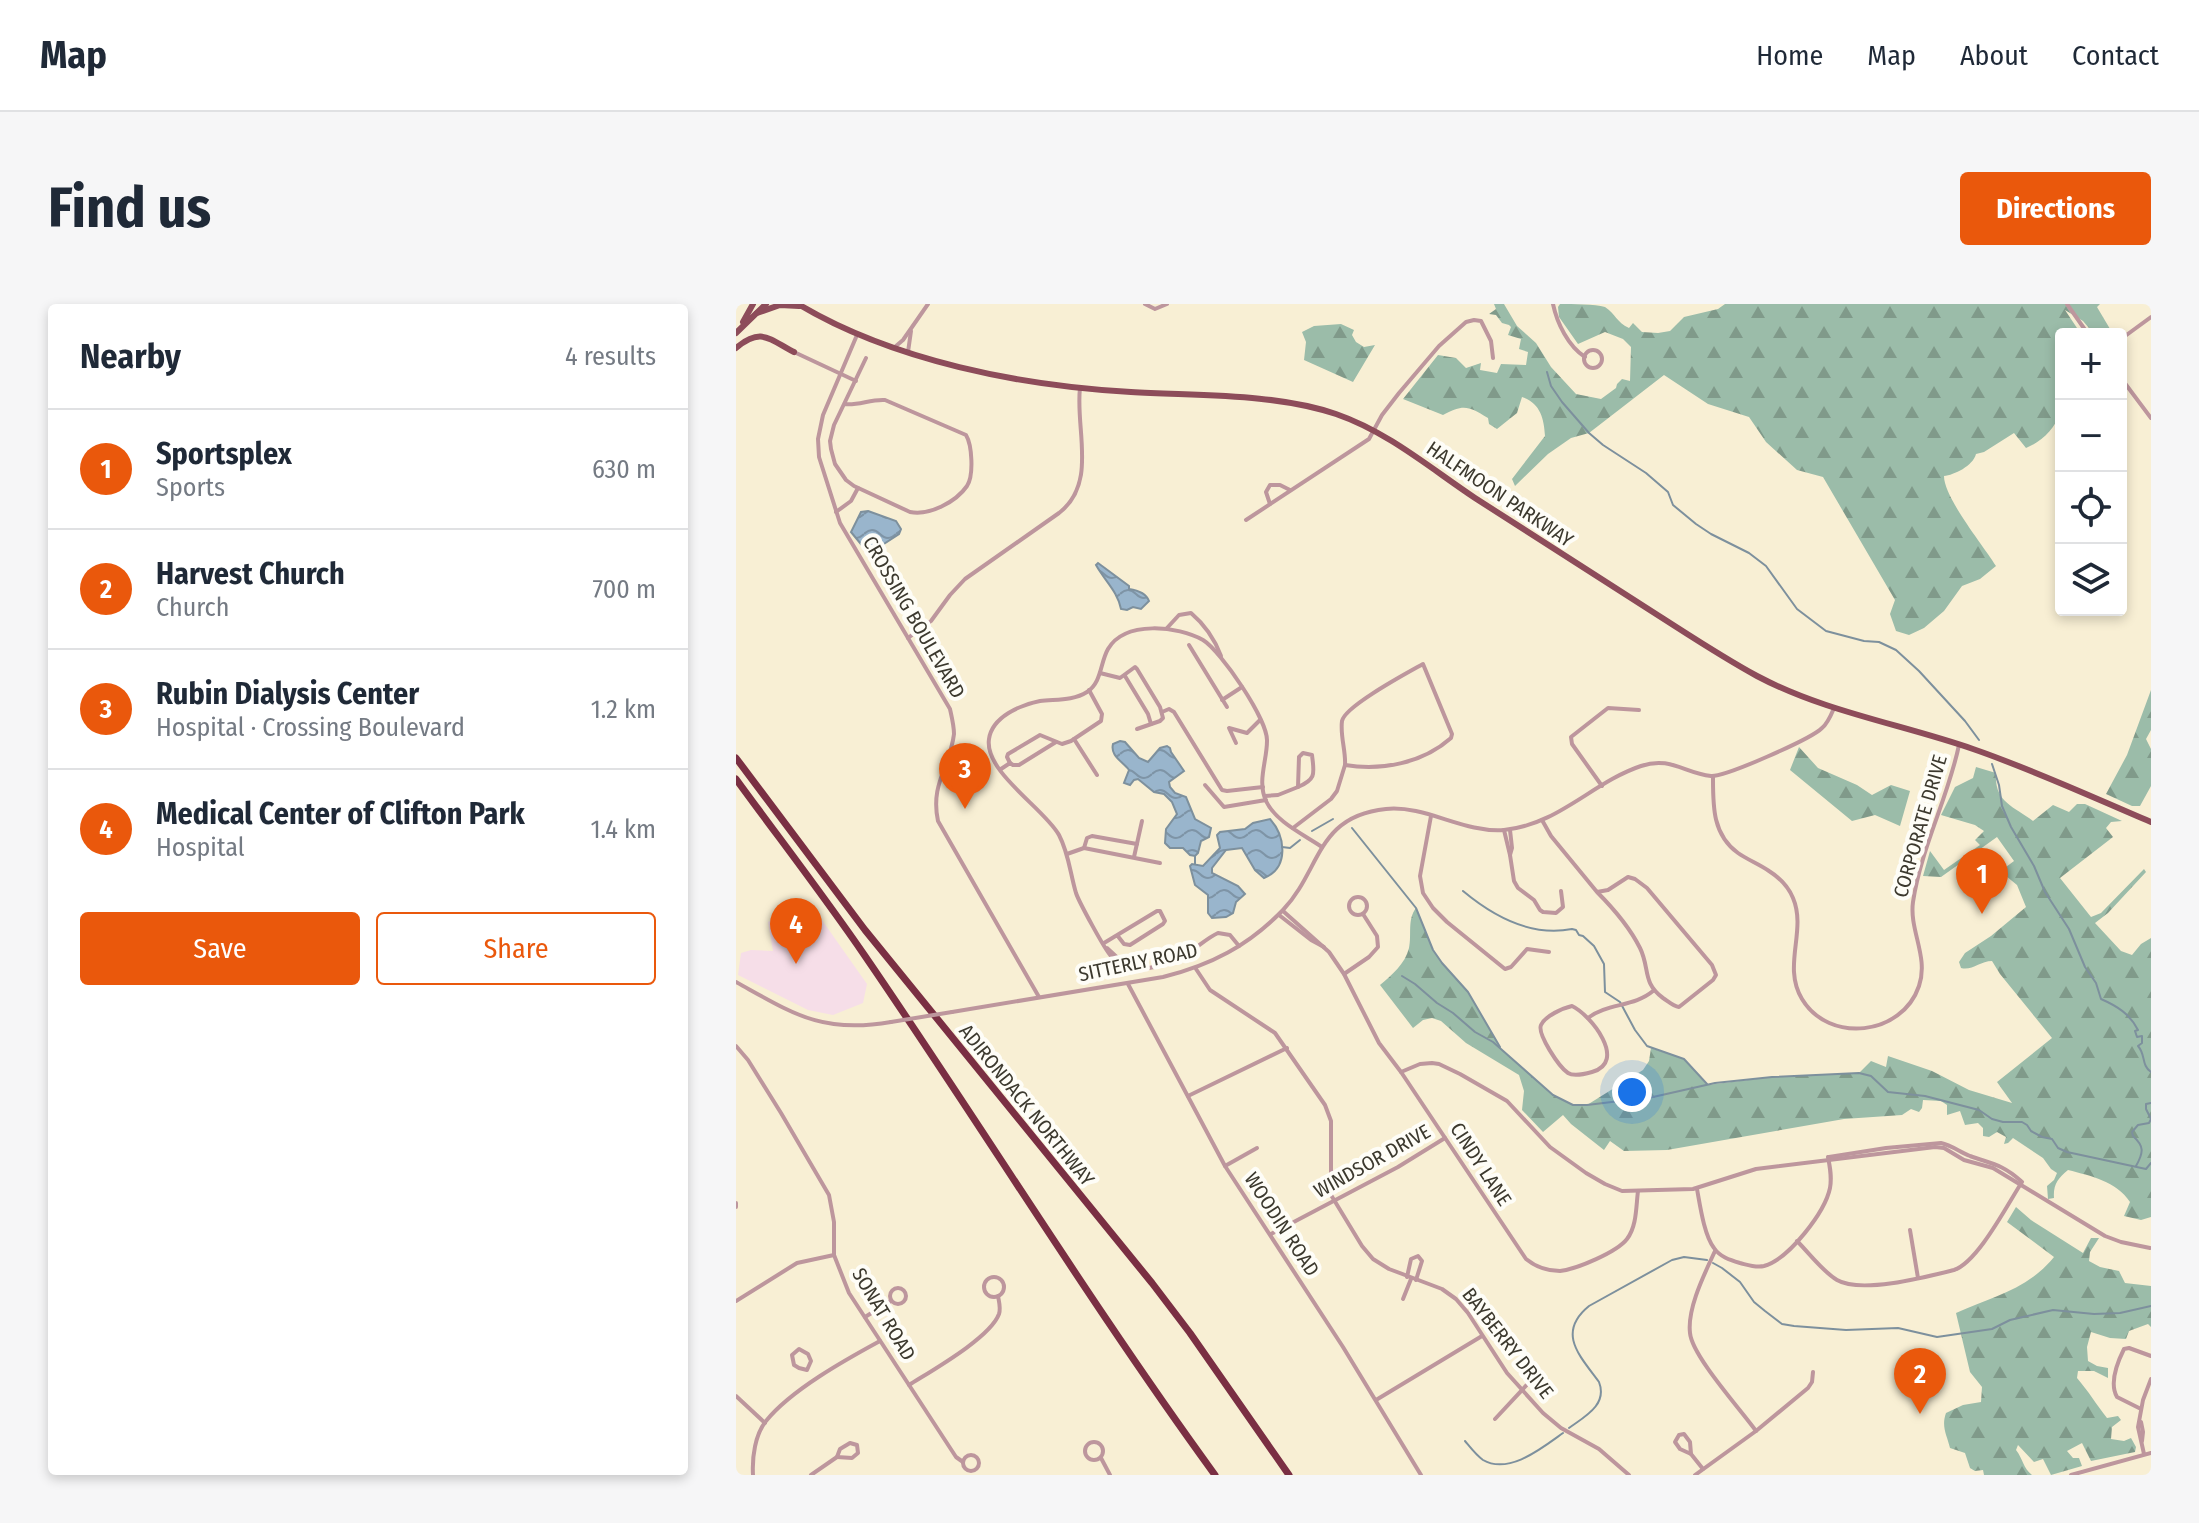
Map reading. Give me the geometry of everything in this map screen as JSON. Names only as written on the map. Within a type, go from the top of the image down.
[{"type":"highway","name":"ADIRONDACK NORTHWAY","points":[[736,758],[865,930],[1162,1296],[1289,1475]]},
{"type":"highway","points":[[736,779],[864,955],[1093,1301],[1215,1475]]},
{"type":"main road","points":[[737,333],[753,304]]},
{"type":"main road","points":[[737,333],[766,304]]},
{"type":"main road","points":[[757,313],[785,304],[800,306]]},
{"type":"main road","name":"HALFMOON PARKWAY","points":[[800,306],[894,348],[984,373],[1080,388],[1285,401],[1338,415],[1374,431],[1710,649],[1759,677],[1834,708],[1959,745],[2151,822]]},
{"type":"main road","points":[[736,348],[747,339],[760,336],[794,352]]},
{"type":"street","points":[[894,348],[928,304]]},
{"type":"street","points":[[1145,304],[1155,309],[1167,304]]},
{"type":"street","points":[[1553,304],[1558,323],[1585,357],[1587,365],[1598,367],[1602,362],[1601,354],[1596,351],[1588,352],[1585,357]]},
{"type":"street","points":[[2067,304],[2084,328]]},
{"type":"street","points":[[2127,335],[2151,317]]},
{"type":"street","points":[[1246,520],[1369,439],[1399,393],[1427,359],[1466,322],[1481,321],[1492,342],[1493,358]]},
{"type":"street","points":[[908,352],[911,328]]},
{"type":"street","name":"CROSSING BOULEVARD","points":[[858,333],[823,415],[817,447],[836,512],[855,550],[944,697],[953,723],[952,743],[936,791],[938,821],[1039,997]]},
{"type":"street","points":[[794,352],[856,381]]},
{"type":"street","points":[[844,404],[885,400],[966,435],[970,446],[969,482],[966,487],[942,506],[920,514],[858,488],[841,475],[831,449],[831,433],[844,404],[856,381],[866,358]]},
{"type":"street","points":[[2127,386],[2151,418]]},
{"type":"street","points":[[908,638],[931,621],[965,579],[1052,519],[1072,501],[1082,474],[1080,388]]},
{"type":"street","points":[[1270,504],[1266,492],[1270,485],[1291,490]]},
{"type":"street","points":[[836,512],[851,501],[858,488]]},
{"type":"street","points":[[1165,630],[1179,615],[1191,613],[1213,639],[1221,657]]},
{"type":"street","points":[[1239,946],[1230,935],[1218,933],[1178,959],[1144,969],[1121,961],[1104,945],[1076,892],[1067,854],[1052,824],[1022,797],[992,755],[991,731],[1003,717],[1034,703],[1068,698],[1089,690],[1100,673],[1107,650],[1117,639],[1138,631],[1165,630],[1195,636],[1221,657],[1260,720],[1267,741],[1265,798],[1282,820],[1322,847]]},
{"type":"street","points":[[1189,645],[1227,707]]},
{"type":"street","points":[[1293,828],[1337,791],[1345,765],[1342,725],[1345,713],[1423,664],[1442,707],[1451,738],[1431,752],[1409,761],[1376,766],[1345,765]]},
{"type":"street","points":[[1100,673],[1117,678],[1136,668],[1163,719],[1137,729]]},
{"type":"street","points":[[1125,676],[1151,724]]},
{"type":"street","points":[[1222,700],[1242,687]]},
{"type":"street","points":[[1056,742],[1019,765],[1010,763],[1007,757],[1038,736],[1043,735],[1062,744],[1102,720],[1102,712],[1089,690]]},
{"type":"street","points":[[1602,786],[1572,744],[1571,737],[1608,708],[1639,710]]},
{"type":"street","points":[[1713,776],[1753,762],[1818,731],[1834,708]]},
{"type":"street","points":[[1162,712],[1169,709],[1174,712],[1222,790],[1263,787]]},
{"type":"street","points":[[1236,743],[1229,728],[1245,734],[1260,720]]},
{"type":"street","points":[[1074,739],[1097,775]]},
{"type":"street","name":"CORPORATE DRIVE","points":[[1713,776],[1715,820],[1727,845],[1779,877],[1793,896],[1797,927],[1793,966],[1802,999],[1814,1013],[1830,1023],[1847,1030],[1865,1029],[1899,1014],[1919,986],[1921,949],[1912,907],[1959,745]]},
{"type":"street","points":[[1205,785],[1224,807],[1278,795],[1298,787],[1310,782],[1313,777],[1310,753],[1299,756],[1298,787]]},
{"type":"street","name":"SITTERLY ROAD","points":[[736,982],[784,1009],[819,1023],[856,1027],[1128,984],[1196,969],[1259,932],[1280,912],[1322,847],[1336,831],[1347,822],[1371,812],[1400,809],[1468,826],[1507,829],[1542,820],[1637,767],[1657,762],[1679,765],[1713,776]]},
{"type":"street","points":[[1001,769],[1010,763]]},
{"type":"street","points":[[1431,816],[1420,876],[1427,901],[1447,922],[1504,969],[1511,967],[1523,952],[1533,949],[1549,952]]},
{"type":"street","points":[[1542,820],[1557,843],[1597,892],[1613,909],[1641,950],[1653,991],[1674,1007],[1679,1007],[1713,980],[1715,971],[1644,884],[1628,877],[1608,890],[1597,892]]},
{"type":"street","points":[[1134,857],[1142,821]]},
{"type":"street","points":[[1507,829],[1511,840],[1510,855]]},
{"type":"street","points":[[1507,829],[1516,885],[1534,900],[1540,910],[1552,914],[1561,909],[1561,891]]},
{"type":"street","points":[[1084,848],[1087,838],[1092,836],[1137,844]]},
{"type":"street","points":[[1067,854],[1084,848],[1160,863]]},
{"type":"street","points":[[1358,896],[1365,900],[1367,906],[1363,914],[1351,913],[1348,904],[1352,898],[1358,896]]},
{"type":"street","points":[[1104,945],[1117,935],[1157,911],[1165,917],[1163,924],[1130,945],[1124,944],[1117,935]]},
{"type":"street","name":"CINDY LANE","points":[[1280,912],[1326,948],[1344,974],[1373,1032],[1520,1253],[1532,1264],[1564,1270],[1620,1245],[1630,1235],[1638,1191]]},
{"type":"street","points":[[1344,974],[1378,947],[1379,939],[1374,928],[1363,914]]},
{"type":"street","points":[[1196,969],[1210,990],[1270,1028],[1287,1048],[1329,1114],[1333,1146],[1333,1201]]},
{"type":"street","name":"WOODIN ROAD","points":[[1128,984],[1225,1166],[1271,1234],[1421,1475]]},
{"type":"street","points":[[1588,1018],[1594,1013],[1641,999],[1653,991]]},
{"type":"street","points":[[1570,1006],[1588,1018],[1606,1044],[1606,1062],[1596,1071],[1571,1074],[1552,1055],[1540,1028],[1546,1020],[1570,1006]]},
{"type":"street","name":"SONAT ROAD","points":[[736,1046],[765,1087],[829,1195],[834,1222],[834,1255],[841,1277],[956,1457],[963,1462]]},
{"type":"street","points":[[1188,1096],[1287,1048]]},
{"type":"street","points":[[1401,1072],[1426,1063],[1439,1064],[1452,1070],[1507,1101],[1550,1147],[1615,1189],[1696,1188],[1743,1172],[1948,1144],[2098,1232],[2121,1242],[2151,1249]]},
{"type":"street","name":"WINDSOR DRIVE","points":[[1271,1234],[1398,1167],[1445,1138]]},
{"type":"street","points":[[1225,1166],[1257,1148]]},
{"type":"street","points":[[1696,1188],[1709,1240],[1715,1251],[1732,1260],[1759,1267],[1774,1262],[1797,1241],[1824,1206],[1831,1185],[1827,1159]]},
{"type":"street","points":[[1797,1241],[1828,1273],[1846,1284],[1864,1286],[1959,1269],[1971,1259],[2022,1185]]},
{"type":"street","name":"BAYBERRY DRIVE","points":[[1333,1201],[1373,1259],[1389,1269],[1442,1289],[1456,1299],[1523,1391],[1561,1428],[1599,1449],[1629,1475]]},
{"type":"street","points":[[1910,1230],[1918,1278]]},
{"type":"street","points":[[1715,1251],[1697,1295],[1690,1335],[1706,1365],[1756,1431]]},
{"type":"street","points":[[736,1301],[797,1263],[834,1255]]},
{"type":"street","points":[[1403,1299],[1422,1261],[1418,1256],[1411,1259],[1411,1278]]},
{"type":"street","points":[[990,1278],[997,1278],[1003,1283],[1003,1290],[998,1296],[990,1296],[985,1291],[985,1283],[990,1278]]},
{"type":"street","points":[[909,1385],[964,1350],[995,1322],[1000,1306],[998,1296]]},
{"type":"street","points":[[865,1317],[891,1301]]},
{"type":"street","points":[[1376,1400],[1482,1336]]},
{"type":"street","points":[[753,1475],[756,1445],[765,1423],[815,1380],[880,1341]]},
{"type":"street","points":[[2141,1409],[2120,1400],[2114,1392],[2113,1380],[2124,1349],[2130,1348],[2151,1356]]},
{"type":"street","points":[[807,1370],[811,1364],[808,1354],[803,1349],[796,1350],[792,1355],[794,1365],[807,1370],[815,1380]]},
{"type":"street","points":[[1695,1475],[1808,1388],[1813,1372]]},
{"type":"street","points":[[1495,1419],[1536,1375]]},
{"type":"street","points":[[2144,1454],[2138,1433],[2141,1409],[2151,1379]]},
{"type":"street","points":[[736,1396],[765,1423]]},
{"type":"street","points":[[1691,1454],[1689,1438],[1679,1435],[1675,1440],[1677,1447],[1691,1454],[1703,1469]]},
{"type":"street","points":[[1094,1442],[1102,1445],[1104,1452],[1101,1458],[1088,1458],[1085,1451],[1087,1445],[1094,1442]]},
{"type":"street","points":[[811,1475],[837,1457],[842,1446],[850,1443],[857,1445],[859,1450],[856,1455],[846,1459],[837,1457]]},
{"type":"street","points":[[2071,1475],[2151,1453]]},
{"type":"street","points":[[1101,1458],[1110,1475]]},
{"type":"shaded area","points":[[817,913],[867,984],[863,1003],[833,1015],[808,1010],[738,975],[741,953],[773,951],[768,922],[778,917]]},
{"type":"green space","points":[[1494,304],[1504,304],[1517,326],[1536,343],[1551,367],[1576,394],[1601,399],[1622,379],[1630,381],[1631,347],[1623,339],[1605,332],[1578,344],[1559,317],[1560,304],[1605,307],[1629,328],[1633,323],[1642,332],[1658,333],[1670,331],[1684,317],[1718,309],[1725,304],[2100,304],[2097,307],[2109,328],[2089,328],[2065,310],[2077,328],[2055,328],[2055,422],[2051,429],[2038,442],[2026,448],[2014,433],[1976,454],[1963,469],[1944,476],[1957,509],[1996,566],[1980,579],[1962,586],[1944,611],[1924,628],[1909,635],[1896,631],[1890,614],[1895,600],[1823,477],[1797,470],[1766,442],[1749,417],[1708,404],[1664,375],[1589,433],[1571,438],[1548,454],[1515,486],[1512,479],[1545,436],[1542,417],[1533,403],[1522,397],[1517,413],[1497,429],[1489,424],[1488,418],[1471,409],[1456,409],[1443,415],[1403,399],[1438,355],[1456,358],[1466,368],[1481,363],[1480,370],[1497,373],[1501,364],[1526,365],[1528,352],[1519,349],[1521,339],[1508,335],[1511,327],[1502,323],[1496,315],[1489,314],[1496,309]]},
{"type":"green space","points":[[1341,324],[1354,330],[1352,335],[1356,342],[1364,347],[1375,345],[1353,382],[1304,360],[1306,342],[1302,332],[1314,326]]},
{"type":"green space","points":[[2151,690],[2151,730],[2146,739],[2151,749],[2151,786],[2140,806],[2132,806],[2106,794],[2127,755]]},
{"type":"green space","points":[[1799,747],[1818,768],[1872,795],[1891,785],[1910,791],[1900,826],[1875,815],[1852,821],[1790,770]]},
{"type":"green space","points":[[1976,767],[1996,773],[1998,791],[2002,797],[2033,821],[2053,805],[2069,812],[2077,804],[2085,804],[2122,821],[2111,822],[2106,828],[2113,837],[2060,878],[2091,917],[2101,913],[2144,869],[2146,872],[2095,923],[2121,951],[2132,955],[2151,938],[2151,1217],[2141,1220],[2124,1216],[2130,1202],[2118,1189],[2102,1180],[2068,1170],[2057,1182],[2054,1198],[2048,1199],[2047,1186],[2057,1173],[2043,1158],[2013,1138],[2004,1144],[2006,1137],[1997,1132],[1989,1137],[1983,1136],[1983,1128],[1978,1123],[1965,1125],[1960,1111],[1947,1115],[1947,1105],[1941,1101],[1923,1100],[1919,1112],[1911,1109],[1902,1115],[1844,1119],[1667,1150],[1624,1151],[1610,1141],[1604,1150],[1563,1115],[1543,1132],[1522,1110],[1524,1091],[1519,1075],[1466,1043],[1441,1021],[1432,1018],[1423,1020],[1413,1028],[1380,985],[1398,969],[1407,954],[1416,908],[1433,950],[1468,992],[1501,1049],[1553,1095],[1573,1105],[1587,1105],[1643,1070],[1649,1061],[1651,1048],[1684,1059],[1707,1085],[1772,1077],[1859,1073],[1871,1061],[1886,1067],[1888,1056],[1932,1071],[1969,1090],[2012,1103],[1997,1082],[2052,1038],[1992,961],[1965,969],[1959,962],[1965,953],[2026,907],[2017,885],[2006,876],[2006,867],[2014,861],[1997,837],[1941,877],[1923,876],[1930,851],[1944,870],[1980,845],[1975,840],[1984,831],[1975,825],[1941,815],[1955,787],[1973,778]]},
{"type":"green space","points":[[2016,1207],[2083,1253],[2091,1238],[2099,1238],[2090,1252],[2089,1261],[2119,1271],[2125,1283],[2151,1286],[2151,1327],[2148,1324],[2129,1331],[2126,1339],[2091,1332],[2087,1347],[2088,1361],[2108,1368],[2108,1378],[2094,1371],[2078,1371],[2077,1378],[2107,1418],[2118,1416],[2121,1420],[2112,1427],[2111,1439],[2124,1441],[2131,1438],[2135,1452],[2091,1461],[2082,1443],[2067,1451],[2073,1458],[2079,1458],[2082,1466],[2051,1475],[2043,1459],[2034,1462],[2018,1445],[2016,1450],[2032,1475],[1984,1475],[1983,1470],[1970,1468],[1965,1453],[1950,1448],[1944,1427],[1946,1413],[1963,1405],[1981,1402],[1982,1387],[1970,1372],[1956,1313],[2021,1285],[2054,1257],[2007,1222]]},
{"type":"water","points":[[868,511],[896,521],[901,529],[899,534],[873,551],[865,549],[851,532],[861,512]]},
{"type":"water","points":[[1098,563],[1149,601],[1141,609],[1121,609],[1096,565]]},
{"type":"water","points":[[1120,741],[1148,762],[1160,748],[1170,748],[1184,771],[1169,782],[1170,787],[1175,793],[1186,797],[1195,819],[1211,828],[1209,837],[1201,841],[1195,856],[1183,848],[1170,848],[1165,843],[1166,829],[1177,814],[1172,802],[1138,779],[1130,785],[1124,783],[1129,770],[1115,755],[1113,748],[1113,744]]},
{"type":"water","points":[[1270,819],[1282,843],[1278,867],[1264,878],[1255,870],[1242,848],[1226,850],[1212,868],[1212,873],[1238,886],[1245,894],[1236,902],[1233,913],[1212,918],[1208,913],[1208,895],[1195,885],[1190,866],[1203,866],[1220,848],[1217,835],[1220,832],[1245,829],[1253,823]]},
{"type":"waterway","points":[[1547,372],[1551,386],[1562,402],[1589,433],[1646,473],[1668,492],[1673,505],[1711,534],[1749,553],[1766,566],[1797,609],[1826,631],[1879,642],[1896,650],[1919,671],[1979,740]]},
{"type":"waterway","points":[[1992,764],[2002,806],[2011,827],[2045,892],[2069,929],[2101,999],[2127,1015],[2138,1030],[2135,1031],[2137,1037],[2142,1036],[2142,1043],[2138,1046],[2151,1072]]},
{"type":"waterway","points":[[1312,831],[1333,819]]},
{"type":"waterway","points":[[1352,828],[1416,908],[1433,950],[1468,992],[1500,1047]]},
{"type":"waterway","points":[[1282,847],[1290,848],[1300,840]]},
{"type":"waterway","points":[[1195,856],[1195,864]]},
{"type":"waterway","points":[[1463,891],[1487,909],[1528,927],[1576,930],[1594,946],[1604,964],[1605,992],[1620,1002],[1647,1046],[1684,1059],[1707,1084]]},
{"type":"waterway","points":[[1402,976],[1475,1032],[1493,1042],[1553,1095],[1573,1105],[1653,1097],[1715,1083],[1859,1073],[1871,1076],[1888,1092],[1925,1096],[1979,1110],[2003,1122],[2022,1122],[2031,1131],[2052,1139],[2058,1148],[2067,1152],[2146,1169],[2151,1163]]},
{"type":"waterway","points":[[2136,1166],[2142,1150],[2132,1132],[2138,1125],[2149,1123],[2151,1119],[2146,1104],[2151,1103]]},
{"type":"waterway","points":[[1569,1428],[1593,1410],[1601,1390],[1574,1344],[1574,1326],[1579,1316],[1589,1306],[1672,1260],[1684,1257],[1707,1260]]},
{"type":"waterway","points":[[1713,1263],[1740,1282],[1754,1302],[1765,1311],[1782,1324],[1794,1326],[1846,1330],[1898,1328],[1937,1337],[1992,1329],[2010,1320],[2053,1310],[2120,1313],[2151,1306]]},
{"type":"waterway","points":[[1465,1441],[1483,1460],[1504,1464],[1525,1458],[1563,1433]]},
{"type":"place","name":"Rubin Dialysis Center","points":[[965,809]]},
{"type":"place","name":"Sportsplex","points":[[1982,914]]},
{"type":"place","name":"Medical Center of Clifton Park","points":[[796,964]]},
{"type":"place","name":"Harvest Church","points":[[1920,1414]]}]
